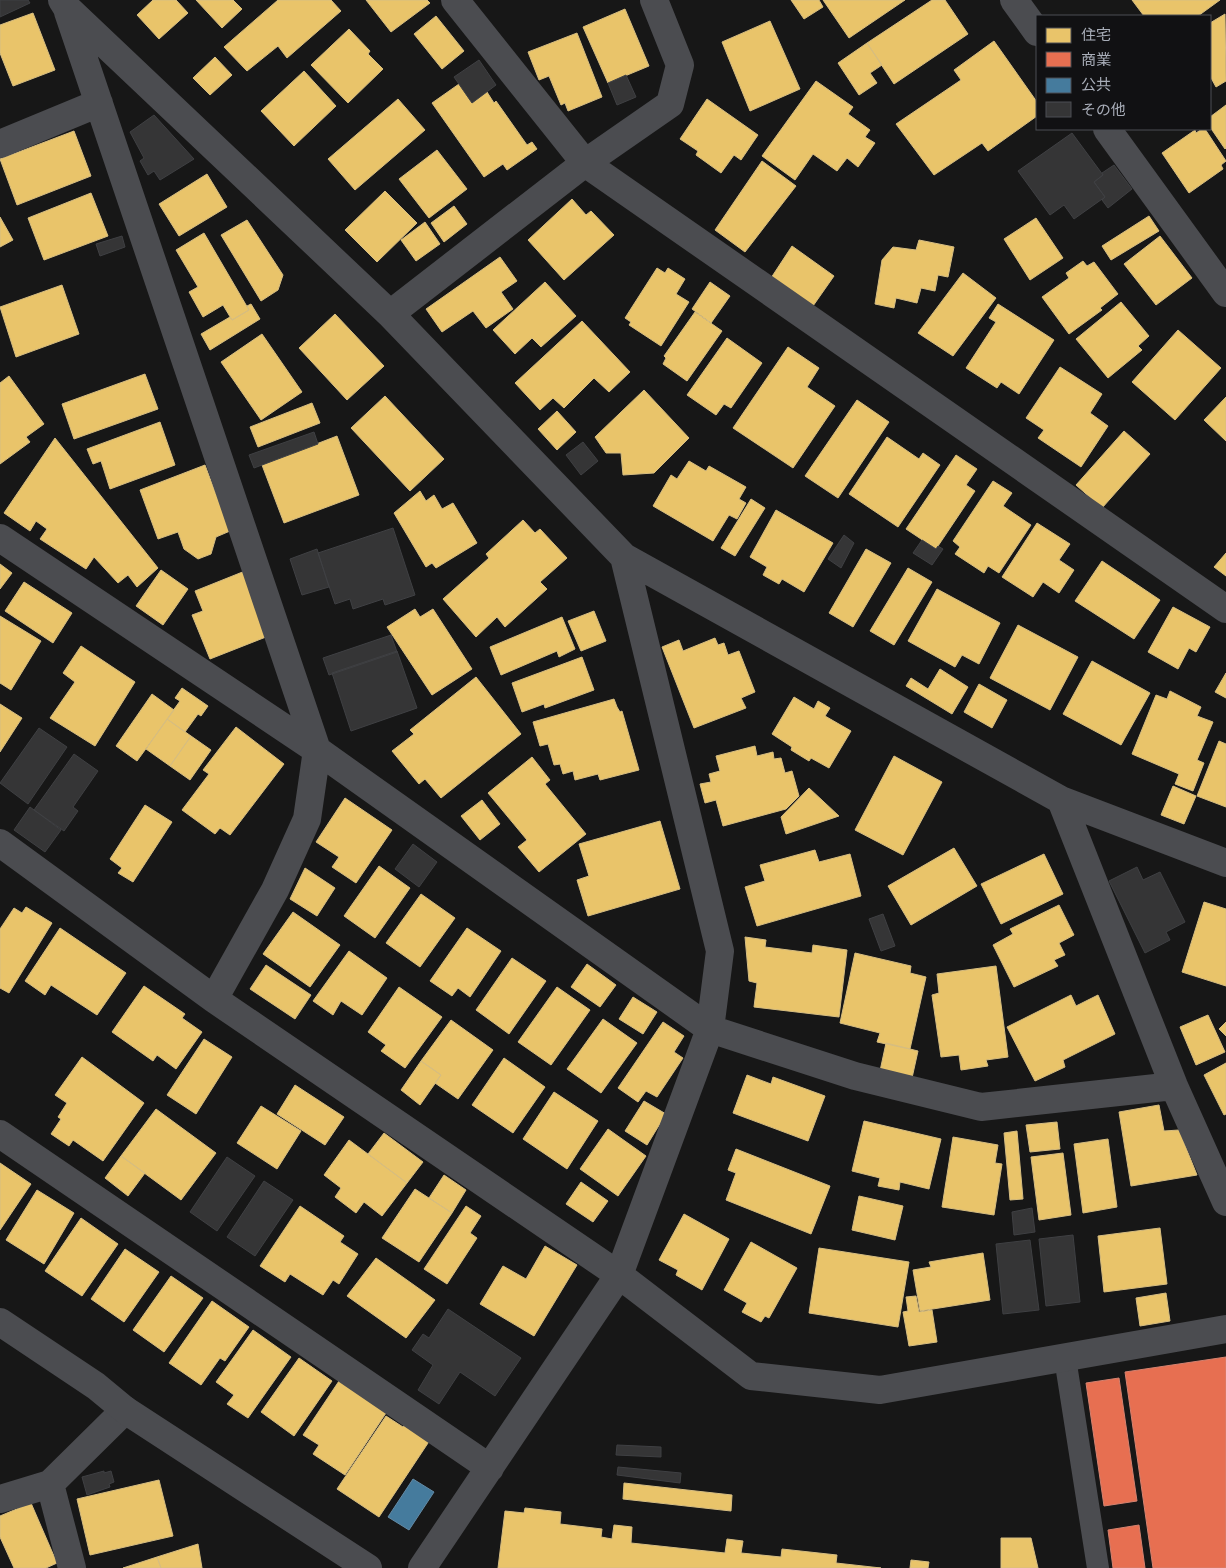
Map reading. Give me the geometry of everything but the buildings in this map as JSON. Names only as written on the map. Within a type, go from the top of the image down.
[{"type":"street","points":[[455,0],[585,163],[1226,609]]},
{"type":"street","points":[[390,314],[585,163],[670,104],[680,65],[654,0]]},
{"type":"street","points":[[1014,0],[1036,31]]},
{"type":"street","points":[[65,4],[317,750],[307,819],[274,890],[214,999]]},
{"type":"street","points":[[65,4],[390,314],[624,557],[1061,800],[1226,863]]},
{"type":"street","points":[[0,144],[99,103]]},
{"type":"street","points":[[1108,130],[1226,293]]},
{"type":"street","points":[[0,538],[317,750],[710,1029],[856,1076],[981,1107],[1174,1086]]},
{"type":"street","points":[[422,1568],[619,1275],[710,1029],[720,951],[624,557]]},
{"type":"street","points":[[1061,800],[1174,1086],[1226,1202]]},
{"type":"street","points":[[0,843],[214,999],[619,1275],[751,1376],[880,1390],[1226,1328]]},
{"type":"street","points":[[0,1134],[490,1468]]},
{"type":"street","points":[[0,1322],[96,1386],[126,1410],[368,1568]]},
{"type":"street","points":[[0,1499],[50,1484],[126,1410]]},
{"type":"street","points":[[50,1484],[72,1568]]},
{"type":"lane","points":[[1065,1358],[1098,1568]]}]
